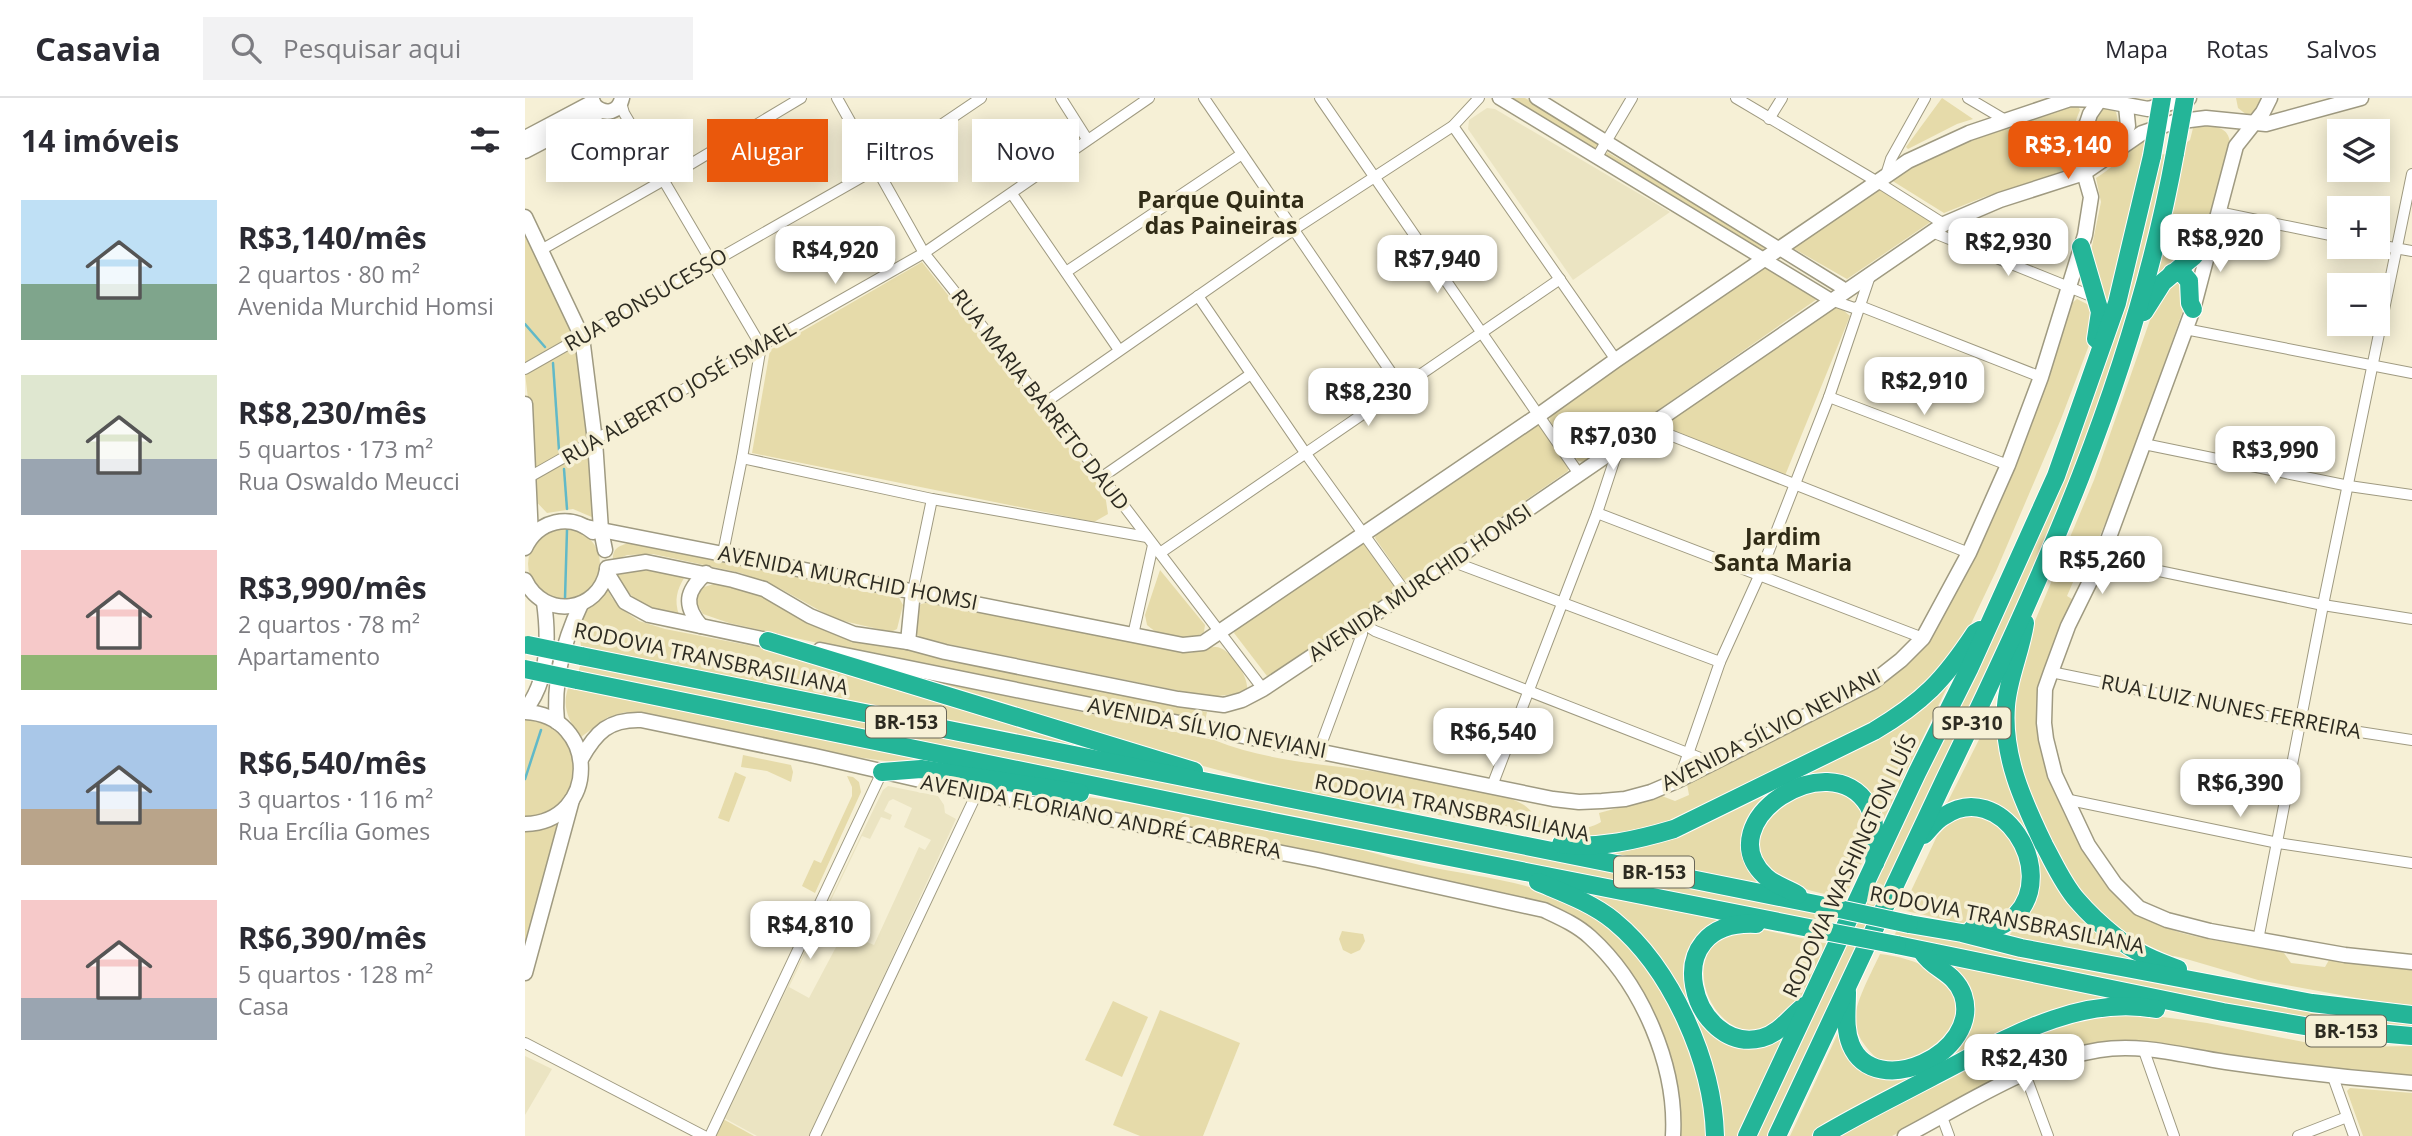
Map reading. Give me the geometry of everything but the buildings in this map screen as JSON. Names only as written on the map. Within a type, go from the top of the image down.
[{"type":"highway","name":"RODOVIA WASHINGTON LUÍS","points":[[1747,1136],[2056,476],[2117,303],[2152,156],[2162,98]]},
{"type":"highway","name":"SP-310","points":[[1777,1136],[2028,601],[2088,463],[2135,323],[2161,223],[2187,98]]},
{"type":"highway","points":[[2135,323],[2172,273],[2194,256],[2216,221]]},
{"type":"highway","points":[[2081,247],[2100,312],[2089,381]]},
{"type":"highway","points":[[2172,273],[2182,273],[2189,281],[2190,303],[2193,309]]},
{"type":"highway","points":[[2028,601],[2021,646],[2010,679],[2006,707],[2007,735],[2011,765],[2037,830],[2075,898],[2118,939],[2145,956],[2203,976],[2217,984]]},
{"type":"highway","points":[[1502,840],[1525,839],[1579,846],[1609,844],[1643,838],[1701,818],[1897,717],[1936,686],[1975,633],[1989,624]]},
{"type":"highway","points":[[768,640],[1216,777],[1228,787]]},
{"type":"highway","name":"RODOVIA TRANSBRASILIANA","points":[[526,644],[1962,933],[2021,948],[2354,1009],[2412,1015]]},
{"type":"highway","name":"BR-153","points":[[525,669],[2223,1012],[2310,1027],[2412,1036]]},
{"type":"highway","points":[[883,772],[921,769],[1172,807],[1188,804]]},
{"type":"highway","points":[[1805,902],[1764,875],[1755,862],[1751,846],[1752,831],[1758,817],[1769,804],[1801,787],[1816,781],[1831,782],[1858,793],[1873,818],[1872,850],[1875,865]]},
{"type":"highway","points":[[1914,844],[1944,816],[1957,810],[1986,809],[2012,825],[2030,862],[2030,892],[2023,907],[2011,920],[1997,928],[1980,931],[1972,929],[1962,933]]},
{"type":"highway","points":[[1492,865],[1508,874],[1535,881],[1587,903],[1614,921],[1643,951],[1672,995],[1705,1069],[1711,1091],[1715,1136]]},
{"type":"highway","points":[[1775,921],[1729,926],[1705,940],[1696,953],[1692,979],[1708,1017],[1725,1034],[1737,1039],[1763,1038],[1776,1032],[1812,999]]},
{"type":"highway","points":[[1846,988],[1847,1031],[1853,1049],[1862,1059],[1874,1067],[1902,1071],[1934,1057],[1958,1036],[1964,1024],[1966,1009],[1962,993],[1953,977],[1927,958],[1921,950]]},
{"type":"highway","points":[[1822,1136],[2004,1040],[2053,1020],[2077,1013],[2119,1007],[2142,1006],[2187,1014],[2223,1012]]},
{"type":"main road","name":"AVENIDA MURCHID HOMSI","points":[[528,542],[541,528],[560,521],[574,522],[586,527],[1183,645],[1203,643],[1908,161],[1944,144],[2070,99],[2100,99],[2148,109],[2187,98]]},
{"type":"main road","points":[[2270,98],[2263,112],[2236,146],[2193,309],[2101,559],[2068,626],[2045,689],[2044,723],[2049,756],[2065,799],[2088,845],[2115,884],[2139,908],[2167,920],[2210,932],[2345,955],[2412,962]]},
{"type":"main road","name":"AVENIDA MURCHID HOMSI","points":[[607,571],[646,562],[706,573],[764,589],[810,616],[854,634],[908,642],[945,652],[1178,699],[1224,705],[1242,700],[1262,689],[1362,623],[1938,228],[2000,200],[2084,173],[2142,133],[2192,119],[2266,124],[2361,98]]},
{"type":"main road","name":"AVENIDA SÍLVIO NEVIANI","points":[[607,571],[619,593],[635,608],[649,615],[1579,803],[1625,799],[1679,780],[1873,682],[1923,638],[1969,553],[2008,465],[2041,377],[2070,286],[2091,205],[2079,155],[2084,127],[2100,99]]},
{"type":"main road","points":[[525,138],[610,105]]},
{"type":"main road","points":[[525,151],[610,105]]},
{"type":"main road","points":[[2120,148],[2128,125],[2126,106]]},
{"type":"main road","points":[[2084,127],[2094,149],[2106,158]]},
{"type":"main road","points":[[525,217],[582,337],[607,571],[598,592],[581,604],[567,607],[544,602],[534,594],[525,580]]},
{"type":"main road","points":[[525,404],[528,542]]},
{"type":"main road","points":[[586,527],[597,536],[605,550]]},
{"type":"main road","points":[[701,626],[693,617],[689,606],[690,594],[706,573]]},
{"type":"main road","points":[[908,642],[913,591]]},
{"type":"main road","points":[[525,974],[572,800],[581,776],[581,759],[570,734],[557,722],[525,711],[531,703],[545,666],[548,628],[544,602]]},
{"type":"main road","points":[[557,722],[555,701],[560,668],[570,629],[581,604]]},
{"type":"main road","points":[[1220,731],[1218,712],[1224,705]]},
{"type":"main road","name":"AVENIDA FLORIANO ANDRÉ CABRERA","points":[[581,759],[598,733],[626,719],[641,720],[977,793],[1318,860],[1535,907],[1571,922],[1590,937],[1618,967],[1644,1009],[1659,1043],[1669,1089],[1673,1136]]},
{"type":"main road","points":[[525,824],[553,818],[572,800]]},
{"type":"main road","points":[[1905,1136],[2025,1074],[2059,1060],[2100,1050],[2143,1048],[2333,1077],[2412,1083]]},
{"type":"street","points":[[693,163],[801,98]]},
{"type":"street","name":"RUA MARIA BARRETO DAUD","points":[[837,98],[849,119]]},
{"type":"street","name":"RUA BONSUCESSO","points":[[950,119],[981,98]]},
{"type":"street","points":[[1061,98],[1087,139]]},
{"type":"street","name":"RUA ALBERTO JOSÉ ISMAEL","points":[[527,479],[924,253],[1149,98]]},
{"type":"street","points":[[1204,98],[1401,387]]},
{"type":"street","points":[[1320,98],[1579,474]]},
{"type":"street","points":[[1043,404],[1293,230],[1453,126],[1479,98]]},
{"type":"street","points":[[1499,98],[1831,300],[1854,308],[1860,306]]},
{"type":"street","points":[[1536,98],[1846,290],[1860,306],[2041,377]]},
{"type":"street","points":[[1597,157],[1632,98]]},
{"type":"street","points":[[1735,98],[1881,178],[1938,228],[2096,298]]},
{"type":"street","points":[[1769,119],[1782,98]]},
{"type":"street","points":[[1881,178],[1926,98]]},
{"type":"street","points":[[1968,98],[2007,121]]},
{"type":"street","points":[[1453,126],[1616,360]]},
{"type":"street","points":[[1066,272],[1242,154]]},
{"type":"street","points":[[2258,940],[2279,843],[2323,605],[2412,174]]},
{"type":"street","points":[[541,250],[660,182]]},
{"type":"street","points":[[665,182],[761,346],[723,554]]},
{"type":"street","name":"RUA BONSUCESSO","points":[[525,369],[853,182]]},
{"type":"street","name":"RUA MARIA BARRETO DAUD","points":[[883,182],[924,253],[1102,477],[1262,689]]},
{"type":"street","points":[[1012,194],[1119,350]]},
{"type":"street","points":[[2216,221],[2327,235]]},
{"type":"street","points":[[2390,248],[2412,251]]},
{"type":"street","points":[[1679,780],[1720,662],[1759,576],[1829,397],[1872,272]]},
{"type":"street","points":[[742,458],[1153,545],[1305,454],[1560,279]]},
{"type":"street","points":[[1198,296],[1305,454],[1405,593]]},
{"type":"street","points":[[2185,329],[2412,373]]},
{"type":"street","points":[[1102,477],[1251,374]]},
{"type":"street","points":[[1829,397],[2008,465]]},
{"type":"street","points":[[1647,426],[1969,553]]},
{"type":"street","points":[[2144,443],[2349,486],[2412,495]]},
{"type":"street","points":[[1492,786],[1597,513],[1619,446]]},
{"type":"street","points":[[913,591],[932,499]]},
{"type":"street","points":[[1597,513],[1923,638]]},
{"type":"street","points":[[1133,635],[1153,545]]},
{"type":"street","points":[[2101,559],[2323,605],[2412,619]]},
{"type":"street","points":[[1451,561],[1720,662]]},
{"type":"street","points":[[1362,623],[1375,631],[1713,763]]},
{"type":"street","points":[[1319,750],[1362,634],[1362,623]]},
{"type":"street","name":"RUA LUIZ NUNES FERREIRA","points":[[2051,672],[2301,723],[2412,740]]},
{"type":"street","points":[[710,1136],[883,772]]},
{"type":"street","points":[[815,1136],[977,793]]},
{"type":"street","points":[[2065,799],[2279,843],[2412,863]]},
{"type":"street","points":[[525,1044],[704,1136]]},
{"type":"street","points":[[2143,1048],[2174,1136]]},
{"type":"street","points":[[2025,1074],[2048,1136]]},
{"type":"street","points":[[2333,1077],[2354,1136]]},
{"type":"street","points":[[1942,1116],[1949,1136]]},
{"type":"street","points":[[2298,1136],[2347,1117]]},
{"type":"shaded area","points":[[1507,98],[1525,98],[1599,141],[1598,148],[1595,149]]},
{"type":"shaded area","points":[[1942,98],[1973,119],[1957,124],[1908,149],[1906,147]]},
{"type":"shaded area","points":[[2236,98],[2264,98],[2257,112],[2247,115],[2238,108]]},
{"type":"shaded area","points":[[2073,105],[2080,110],[2072,140],[2070,170],[1984,197],[1944,213],[1891,180],[1893,175],[1976,134]]},
{"type":"shaded area","points":[[2108,107],[2116,112],[2118,127],[2115,135],[2103,144],[2095,139],[2091,128],[2102,108]]},
{"type":"shaded area","points":[[1487,108],[1495,109],[1670,212],[1573,280],[1468,129],[1469,120]]},
{"type":"shaded area","points":[[2208,125],[2223,130],[2230,143],[2210,218],[2193,244],[2158,274],[2186,143],[2190,140],[2193,128]]},
{"type":"shaded area","points":[[2147,137],[2107,313],[2091,251],[2101,202],[2096,178]]},
{"type":"shaded area","points":[[1607,152],[1760,242],[1764,249],[1762,252],[1605,158]]},
{"type":"shaded area","points":[[2160,154],[2171,155],[2139,293],[2082,462],[1984,681],[1935,779],[1770,1136],[1757,1136],[1993,633]]},
{"type":"shaded area","points":[[1878,186],[1932,221],[1847,279],[1791,247]]},
{"type":"shaded area","points":[[525,224],[578,335],[525,365]]},
{"type":"shaded area","points":[[922,262],[1105,494],[1108,514],[1094,522],[752,453],[770,350]]},
{"type":"shaded area","points":[[1764,266],[1817,299],[1584,462],[1578,461],[1550,421],[1549,415]]},
{"type":"shaded area","points":[[2178,277],[2186,301],[2182,313],[2124,478],[2096,545],[2089,545],[2067,596],[2072,599],[2044,670],[2038,695],[2038,725],[2043,757],[2070,826],[2089,858],[2111,886],[2135,909],[2172,930],[2275,950],[2284,953],[2291,963],[2325,967],[2329,960],[2412,969],[2412,1005],[2373,1001],[2258,980],[2183,958],[2172,958],[2133,943],[2080,898],[2034,820],[2009,735],[2024,647],[2094,480],[2157,300]]},
{"type":"shaded area","points":[[2077,299],[2089,305],[2093,312],[2091,340],[2061,419],[1997,569],[1960,647],[1923,688],[1882,718],[1665,826],[1608,838],[1565,838],[1527,827],[1518,828],[1308,794],[1177,759],[911,676],[1214,740],[1254,753],[1484,791],[1518,802],[1544,823],[1558,828],[1588,827],[1601,822],[1599,813],[1662,796],[1675,801],[1689,795],[1687,784],[1839,708],[1876,686],[1925,641],[2027,428],[2056,355],[2072,303]]},
{"type":"shaded area","points":[[1832,307],[1842,309],[1850,316],[1784,478],[1658,427]]},
{"type":"shaded area","points":[[580,342],[592,438],[530,474],[525,373]]},
{"type":"shaded area","points":[[1538,422],[1568,471],[1410,580],[1404,580],[1375,538],[1377,531]]},
{"type":"shaded area","points":[[593,446],[594,518],[573,509],[547,513],[530,495],[530,482]]},
{"type":"shaded area","points":[[564,528],[584,534],[594,544],[600,564],[594,584],[584,594],[564,600],[544,594],[534,584],[528,564],[534,544],[544,534]]},
{"type":"shaded area","points":[[631,542],[898,596],[903,605],[897,629],[891,632],[835,619],[781,589],[741,573],[653,554],[627,555],[613,561],[615,550]]},
{"type":"shaded area","points":[[1364,542],[1394,586],[1393,593],[1267,676],[1234,633],[1236,629]]},
{"type":"shaded area","points":[[635,568],[684,578],[677,595],[679,615],[650,608],[629,593],[616,576]]},
{"type":"shaded area","points":[[1160,570],[1205,625],[1204,632],[1191,637],[1175,638],[1159,633],[1147,625],[1145,615]]},
{"type":"shaded area","points":[[717,583],[755,592],[836,635],[1207,712],[1205,721],[885,658],[729,623],[703,614],[696,602],[701,588]]},
{"type":"shaded area","points":[[606,587],[623,610],[639,621],[665,629],[794,654],[1130,759],[581,646],[580,637],[575,631],[582,617]]},
{"type":"shaded area","points":[[930,602],[1187,653],[1211,647],[1220,648],[1237,663],[1245,677],[1247,689],[1235,694],[1210,697],[923,639],[915,633],[918,608],[921,604]]},
{"type":"shaded area","points":[[581,664],[1823,911],[1818,923],[578,672]]},
{"type":"shaded area","points":[[1952,677],[1883,821],[1871,799],[1835,776],[1753,818],[1766,887],[1595,851],[1690,829]]},
{"type":"shaded area","points":[[569,686],[1027,781],[835,754],[626,712],[608,717],[581,737],[567,713]]},
{"type":"shaded area","points":[[2002,694],[2001,711],[2064,890],[2149,964],[2009,936],[2030,904],[2037,881],[2037,870],[2018,823],[1943,811]]},
{"type":"shaded area","points":[[525,719],[541,722],[554,730],[564,740],[574,767],[573,782],[567,795],[556,807],[525,818]]},
{"type":"shaded area","points":[[743,755],[791,765],[791,782],[767,771],[741,767]]},
{"type":"shaded area","points":[[735,772],[746,777],[729,822],[718,818]]},
{"type":"shaded area","points":[[932,775],[1171,810],[1266,827],[1420,865],[1516,884],[1562,898],[1604,923],[1628,945],[1655,983],[1678,1025],[1698,1071],[1708,1136],[1678,1136],[1650,1010],[1569,917]]},
{"type":"shaded area","points":[[847,776],[859,782],[861,792],[815,893],[802,886],[814,860],[821,863],[852,796],[852,787]]},
{"type":"shaded area","points":[[888,786],[938,796],[944,805],[945,813],[956,819],[810,1136],[757,1136],[724,1118],[883,790]],"holes":[[[893,799],[912,808],[904,827],[931,840],[925,850],[919,847],[874,945],[844,932],[809,998],[789,987],[862,836],[870,839],[881,817],[890,820],[892,815],[884,811],[889,801]]]},
{"type":"shaded area","points":[[1820,789],[1852,796],[1862,809],[1869,826],[1867,853],[1845,897],[1816,892],[1785,881],[1768,868],[1761,852],[1759,832],[1770,814],[1785,803]]},
{"type":"shaded area","points":[[564,815],[525,955],[525,830],[544,828]]},
{"type":"shaded area","points":[[1967,816],[1983,818],[1999,825],[2009,835],[2026,871],[2021,900],[1993,925],[1968,925],[1902,910],[1937,836],[1949,823]]},
{"type":"shaded area","points":[[1573,888],[1727,920],[1699,938],[1685,959],[1684,982],[1694,1013],[1712,1035],[1736,1047],[1764,1047],[1784,1038],[1737,1136],[1721,1136],[1660,967]]},
{"type":"shaded area","points":[[1898,928],[2412,1022],[2412,1031],[2298,1020],[1894,936]]},
{"type":"shaded area","points":[[1764,930],[1829,944],[1799,1000],[1784,1020],[1765,1030],[1740,1029],[1726,1021],[1707,993],[1705,961],[1712,947],[1726,936]]},
{"type":"shaded area","points":[[1342,931],[1363,934],[1365,941],[1360,950],[1351,954],[1343,950],[1339,939]]},
{"type":"shaded area","points":[[1880,954],[1913,961],[1929,968],[1953,989],[1958,1003],[1957,1019],[1949,1037],[1903,1063],[1889,1064],[1874,1056],[1861,1040],[1855,1024],[1860,998]]},
{"type":"shaded area","points":[[1948,963],[2132,1001],[2106,1004],[1811,1136],[1790,1136],[1839,1031],[1855,1064],[1927,1066],[1945,1062],[1953,1056],[1965,1039],[1972,1008],[1967,989]]},
{"type":"shaded area","points":[[1113,1001],[1148,1017],[1122,1077],[1085,1060]]},
{"type":"shaded area","points":[[1160,1010],[1240,1043],[1203,1136],[1140,1136],[1113,1125]]},
{"type":"shaded area","points":[[2133,1013],[2207,1023],[2309,1043],[2347,1047],[2412,1046],[2412,1077],[2329,1071],[2126,1041],[2002,1080],[1892,1136],[1833,1136],[2016,1040],[2082,1017]]},
{"type":"shaded area","points":[[525,1056],[552,1069],[525,1115]]},
{"type":"shaded area","points":[[2350,1088],[2412,1093],[2412,1136],[2363,1136],[2347,1091]]},
{"type":"shaded area","points":[[723,1119],[754,1136],[716,1136]]},
{"type":"waterway","points":[[525,324],[545,347]]},
{"type":"waterway","points":[[553,363],[559,450]]},
{"type":"waterway","points":[[564,469],[567,509]]},
{"type":"waterway","points":[[565,598],[567,530]]},
{"type":"waterway","points":[[525,779],[541,730]]},
{"type":"district","name":"Parque Quinta das Paineiras","points":[[1221,213]]},
{"type":"district","name":"Jardim Santa Maria","points":[[1783,550]]}]
